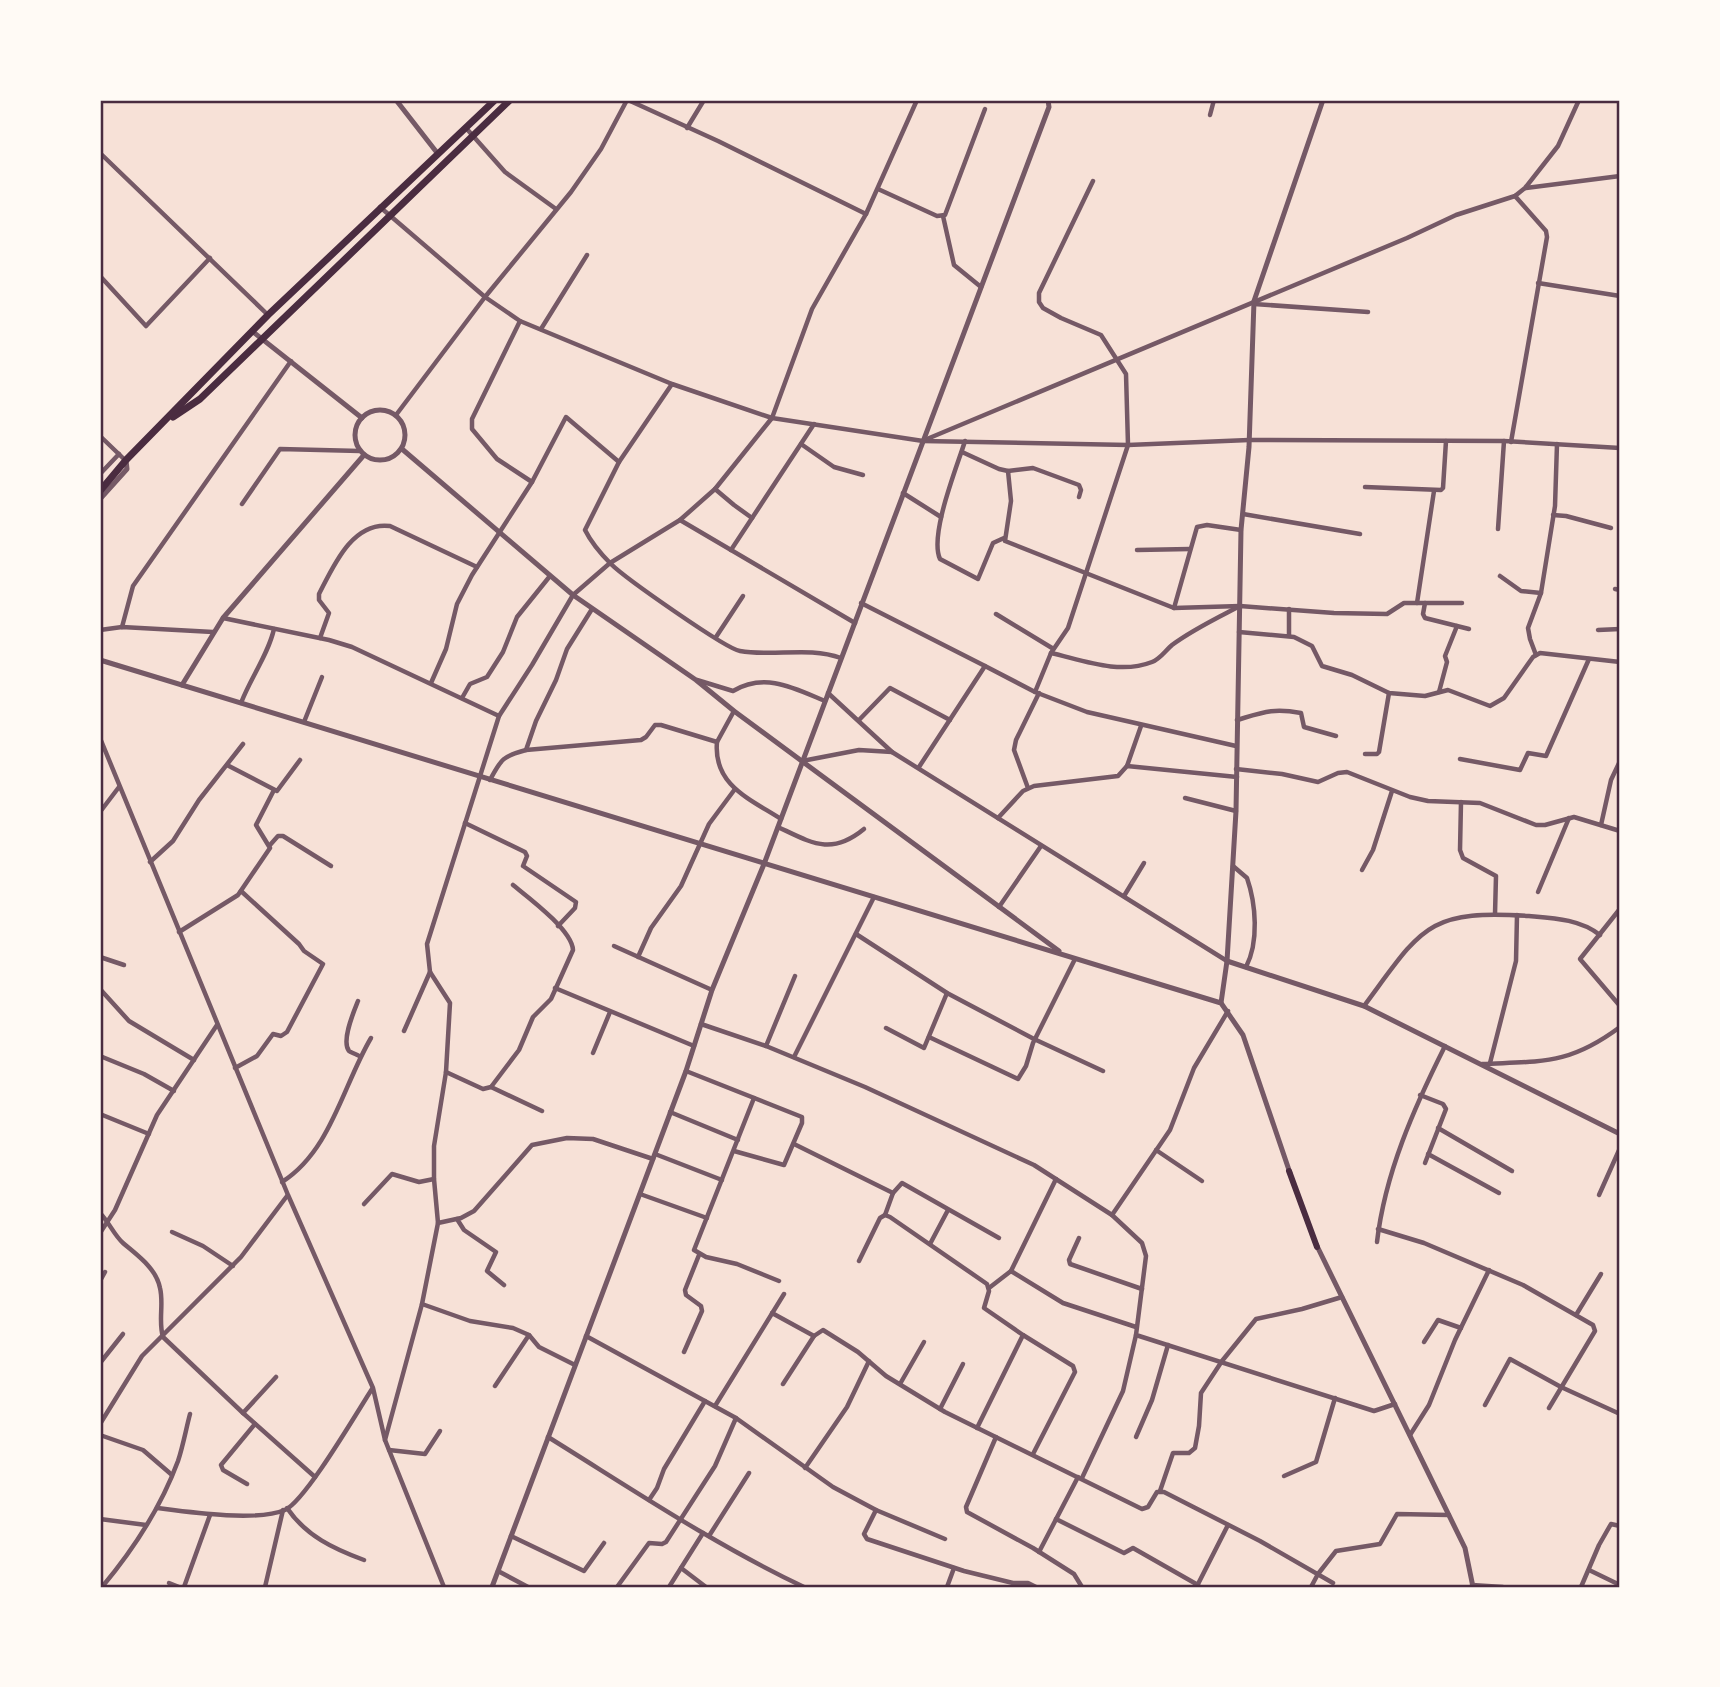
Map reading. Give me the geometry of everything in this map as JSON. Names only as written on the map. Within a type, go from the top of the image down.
[{"type":"main road","points":[[100,491],[268,315],[495,100]]},
{"type":"main road","points":[[164,423],[200,399],[510,100]]},
{"type":"main road","points":[[1289,1171],[1317,1247]]},
{"type":"street","points":[[396,100],[438,154]]},
{"type":"street","points":[[396,415],[601,149],[627,100],[718,141],[866,214]]},
{"type":"street","points":[[687,128],[704,100]]},
{"type":"street","points":[[404,1031],[430,972],[428,944],[432,923],[499,716],[573,595],[610,563],[680,520],[715,489],[772,418],[812,309],[866,214],[917,100]]},
{"type":"street","points":[[1210,115],[1214,100]]},
{"type":"street","points":[[1221,1003],[1227,961],[1236,811],[1241,530],[1249,440],[1254,303],[1323,100]]},
{"type":"street","points":[[923,441],[1254,303],[1456,215],[1515,196],[1525,188],[1558,146],[1579,100]]},
{"type":"street","points":[[492,1587],[686,1071],[712,990],[764,864],[1049,102]]},
{"type":"street","points":[[878,189],[937,216],[943,216],[948,211],[985,109]]},
{"type":"street","points":[[466,128],[505,172],[556,209]]},
{"type":"street","points":[[100,153],[268,315]]},
{"type":"street","points":[[1525,188],[1620,176]]},
{"type":"street","points":[[1028,788],[1014,750],[1016,740],[1052,650],[1068,628],[1128,445],[1126,374],[1101,335],[1061,318],[1043,308],[1039,302],[1039,293],[1093,181]]},
{"type":"street","points":[[1511,442],[1547,237],[1545,231],[1515,196]]},
{"type":"street","points":[[380,207],[485,297],[520,321],[672,384],[772,418],[923,441],[1128,445],[1249,440],[1504,441],[1620,448]]},
{"type":"street","points":[[943,216],[954,265],[981,287]]},
{"type":"street","points":[[541,330],[587,255]]},
{"type":"street","points":[[100,276],[146,326],[210,258]]},
{"type":"street","points":[[1538,283],[1620,296]]},
{"type":"street","points":[[1254,303],[1368,312]]},
{"type":"street","points":[[520,321],[471,419],[471,429],[497,459],[532,482]]},
{"type":"street","points":[[252,331],[362,418]]},
{"type":"street","points":[[122,627],[133,586],[291,360]]},
{"type":"street","points":[[672,384],[620,462],[585,530],[610,563],[628,578],[733,649],[742,652],[821,652],[841,658]]},
{"type":"street","points":[[385,410],[396,415],[404,425],[406,438],[402,449],[393,458],[382,461],[369,459],[355,440],[355,428],[362,418],[372,411],[385,410]]},
{"type":"street","points":[[431,683],[446,649],[454,611],[477,567],[532,482],[566,417],[620,462]]},
{"type":"street","points":[[731,550],[814,424]]},
{"type":"street","points":[[100,436],[119,454],[127,469],[100,499]]},
{"type":"street","points":[[1365,487],[1441,491],[1446,441]]},
{"type":"street","points":[[1498,529],[1504,441]]},
{"type":"street","points":[[965,442],[941,517],[938,555],[940,559],[975,579],[980,577],[993,543],[1004,538]]},
{"type":"street","points":[[801,444],[834,467],[863,475]]},
{"type":"street","points":[[1536,655],[1528,628],[1541,593],[1553,515],[1557,444]]},
{"type":"street","points":[[242,504],[280,449],[362,453]]},
{"type":"street","points":[[402,449],[499,535],[573,595],[696,680],[1064,955]]},
{"type":"street","points":[[962,452],[1008,471],[1033,468],[1079,485],[1079,496]]},
{"type":"street","points":[[182,685],[223,618],[362,453]]},
{"type":"street","points":[[100,474],[119,454]]},
{"type":"street","points":[[1004,538],[1011,501],[1008,471]]},
{"type":"street","points":[[715,489],[752,518]]},
{"type":"street","points":[[1417,603],[1434,491]]},
{"type":"street","points":[[903,494],[941,517]]},
{"type":"street","points":[[1242,514],[1360,534]]},
{"type":"street","points":[[1553,515],[1611,528]]},
{"type":"street","points":[[680,520],[855,623]]},
{"type":"street","points":[[320,638],[329,613],[319,600],[319,594],[355,537],[368,529],[381,525],[390,526],[477,567]]},
{"type":"street","points":[[1174,608],[1198,527],[1207,525],[1241,530]]},
{"type":"street","points":[[1004,538],[1010,545],[1174,608],[1240,606],[1387,614],[1400,603],[1462,603]]},
{"type":"street","points":[[1137,550],[1189,550]]},
{"type":"street","points":[[462,698],[470,684],[487,677],[503,652],[517,617],[550,576]]},
{"type":"street","points":[[1500,576],[1521,591],[1541,593]]},
{"type":"street","points":[[716,637],[743,596]]},
{"type":"street","points":[[861,603],[1037,692],[1087,712],[1236,746]]},
{"type":"street","points":[[1425,603],[1425,618],[1469,629]]},
{"type":"street","points":[[996,614],[1052,650],[1114,667],[1147,664],[1158,659],[1171,646],[1206,623],[1240,606]]},
{"type":"street","points":[[526,750],[536,721],[556,680],[566,649],[592,609]]},
{"type":"street","points":[[1289,610],[1289,635]]},
{"type":"street","points":[[223,618],[320,638],[372,654],[499,716]]},
{"type":"street","points":[[1439,692],[1447,664],[1445,656],[1457,626]]},
{"type":"street","points":[[100,630],[122,627],[213,632]]},
{"type":"street","points":[[241,703],[250,680],[269,648],[274,629]]},
{"type":"street","points":[[1598,630],[1620,629]]},
{"type":"street","points":[[1239,632],[1289,635],[1312,646],[1322,666],[1352,674],[1389,693],[1426,696],[1453,691],[1484,705],[1495,705],[1504,698],[1540,653],[1620,662]]},
{"type":"street","points":[[1460,759],[1520,770],[1528,753],[1546,756],[1589,659]]},
{"type":"street","points":[[100,660],[1221,1003],[1243,1035],[1289,1171]]},
{"type":"street","points":[[919,768],[985,666]]},
{"type":"street","points":[[304,722],[322,677]]},
{"type":"street","points":[[696,680],[733,691],[746,685],[775,682],[825,701]]},
{"type":"street","points":[[859,720],[890,688],[950,720]]},
{"type":"street","points":[[828,693],[892,752],[1227,961],[1364,1006],[1620,1134]]},
{"type":"street","points":[[1365,754],[1379,752],[1389,693]]},
{"type":"street","points":[[1236,720],[1280,709],[1301,713],[1304,727],[1336,736]]},
{"type":"street","points":[[734,711],[717,743],[716,753],[721,771],[734,789],[781,819]]},
{"type":"street","points":[[490,780],[500,761],[508,755],[526,750],[641,740],[655,726],[661,725],[717,743]]},
{"type":"street","points":[[998,818],[1028,788],[1118,776],[1127,766],[1141,726]]},
{"type":"street","points":[[100,738],[282,1182],[373,1388],[385,1440],[444,1587]]},
{"type":"street","points":[[150,862],[173,841],[199,800],[243,744]]},
{"type":"street","points":[[803,761],[859,750],[892,752]]},
{"type":"street","points":[[226,765],[274,790],[280,790],[300,760]]},
{"type":"street","points":[[1601,825],[1611,780],[1620,761]]},
{"type":"street","points":[[1127,766],[1237,777]]},
{"type":"street","points":[[1236,769],[1282,774],[1318,782],[1347,772],[1392,791],[1428,801],[1480,803],[1540,826],[1569,817],[1581,818],[1620,831]]},
{"type":"street","points":[[100,812],[119,786]]},
{"type":"street","points":[[638,957],[651,928],[676,895],[713,817],[734,789]]},
{"type":"street","points":[[270,845],[256,825],[274,790]]},
{"type":"street","points":[[1362,870],[1373,850],[1392,791]]},
{"type":"street","points":[[1185,798],[1236,811]]},
{"type":"street","points":[[100,799],[106,804]]},
{"type":"street","points":[[1461,802],[1463,858],[1496,876],[1495,914]]},
{"type":"street","points":[[1538,892],[1569,817]]},
{"type":"street","points":[[465,823],[525,852],[527,856],[524,867],[576,902],[575,908],[558,926]]},
{"type":"street","points":[[778,827],[808,841],[828,845],[849,841],[864,829]]},
{"type":"street","points":[[179,932],[242,891],[278,836],[283,836],[331,866]]},
{"type":"street","points":[[999,907],[1041,846]]},
{"type":"street","points":[[1124,896],[1144,863]]},
{"type":"street","points":[[1233,866],[1247,878],[1254,909],[1252,950],[1246,967]]},
{"type":"street","points":[[446,1072],[483,1089],[491,1087],[515,1055],[533,1017],[548,1003],[573,946],[558,926],[513,885]]},
{"type":"street","points":[[235,1068],[257,1056],[273,1034],[281,1036],[287,1032],[323,964],[303,950],[242,891]]},
{"type":"street","points":[[794,1057],[874,897]]},
{"type":"street","points":[[1619,911],[1581,957],[1580,962],[1620,1006]]},
{"type":"street","points":[[1364,1006],[1405,951],[1424,931],[1450,918],[1495,914],[1567,920],[1600,935]]},
{"type":"street","points":[[1490,1063],[1516,961],[1517,915]]},
{"type":"street","points":[[856,934],[947,993],[1034,1040],[1103,1070]]},
{"type":"street","points":[[614,946],[712,990]]},
{"type":"street","points":[[100,957],[124,965]]},
{"type":"street","points":[[929,1037],[1016,1080],[1022,1074],[1034,1040],[1075,959]]},
{"type":"street","points":[[385,1440],[422,1304],[438,1223],[434,1146],[446,1072],[450,1003],[430,972]]},
{"type":"street","points":[[766,1046],[795,976]]},
{"type":"street","points":[[555,988],[694,1046]]},
{"type":"street","points":[[100,989],[129,1021],[194,1060]]},
{"type":"street","points":[[886,1028],[921,1048],[925,1047],[947,993]]},
{"type":"street","points":[[358,1001],[349,1025],[347,1046],[350,1052],[359,1056]]},
{"type":"street","points":[[1112,1215],[1170,1130],[1194,1068],[1228,1011]]},
{"type":"street","points":[[593,1054],[610,1013]]},
{"type":"street","points":[[701,1024],[766,1046],[865,1087],[1034,1165],[1112,1215],[1142,1243],[1146,1255],[1142,1289],[1136,1335],[1123,1391],[1080,1478],[1039,1552]]},
{"type":"street","points":[[100,1233],[157,1115],[217,1025]]},
{"type":"street","points":[[1482,1064],[1556,1060],[1597,1044],[1620,1027]]},
{"type":"street","points":[[282,1182],[302,1167],[320,1142],[359,1056],[371,1038]]},
{"type":"street","points":[[1377,1242],[1382,1208],[1404,1137],[1420,1094],[1445,1045]]},
{"type":"street","points":[[100,1056],[150,1077],[174,1091]]},
{"type":"street","points":[[686,1071],[802,1117],[803,1123],[783,1166],[734,1151]]},
{"type":"street","points":[[491,1087],[541,1111]]},
{"type":"street","points":[[1420,1094],[1445,1106],[1425,1163]]},
{"type":"street","points":[[754,1098],[694,1248],[699,1255],[737,1264],[779,1280]]},
{"type":"street","points":[[670,1112],[738,1140]]},
{"type":"street","points":[[100,1114],[149,1134]]},
{"type":"street","points":[[1438,1128],[1512,1171]]},
{"type":"street","points":[[438,1223],[457,1219],[474,1211],[531,1145],[567,1138],[593,1139],[722,1180]]},
{"type":"street","points":[[794,1144],[893,1193]]},
{"type":"street","points":[[1599,1195],[1620,1148]]},
{"type":"street","points":[[1156,1150],[1202,1181]]},
{"type":"street","points":[[1428,1154],[1499,1193]]},
{"type":"street","points":[[365,1204],[392,1174],[419,1182],[434,1179]]},
{"type":"street","points":[[1033,1455],[1075,1369],[984,1308],[989,1288],[1011,1271],[1056,1179]]},
{"type":"street","points":[[859,1261],[880,1218],[885,1215],[893,1193],[902,1183],[999,1238]]},
{"type":"street","points":[[639,1194],[707,1218]]},
{"type":"street","points":[[100,1424],[142,1356],[233,1266],[263,1231],[288,1195]]},
{"type":"street","points":[[930,1244],[948,1210]]},
{"type":"street","points":[[100,1213],[122,1241],[140,1255],[159,1284],[160,1328],[163,1337],[315,1477]]},
{"type":"street","points":[[885,1215],[987,1284],[989,1288]]},
{"type":"street","points":[[457,1219],[464,1230],[496,1252],[487,1271],[504,1285]]},
{"type":"street","points":[[1378,1229],[1424,1243],[1524,1285],[1593,1325],[1595,1331],[1549,1408]]},
{"type":"street","points":[[172,1232],[203,1245],[233,1266]]},
{"type":"street","points":[[1079,1238],[1069,1260],[1070,1264],[1142,1289]]},
{"type":"street","points":[[1317,1247],[1465,1548],[1472,1586],[1503,1587]]},
{"type":"street","points":[[684,1352],[702,1311],[701,1306],[686,1295],[684,1290],[699,1255]]},
{"type":"street","points":[[1410,1435],[1429,1405],[1489,1270]]},
{"type":"street","points":[[1011,1271],[1063,1303],[1136,1327]]},
{"type":"street","points":[[100,1281],[105,1272]]},
{"type":"street","points":[[1576,1315],[1601,1275]]},
{"type":"street","points":[[715,1406],[784,1294]]},
{"type":"street","points":[[783,1384],[814,1336],[823,1330],[940,1409],[1142,1509],[1148,1507],[1160,1491],[1173,1453],[1193,1452],[1199,1426],[1201,1393],[1222,1361],[1256,1319],[1342,1297]]},
{"type":"street","points":[[422,1304],[470,1321],[508,1326],[529,1335],[539,1347],[575,1365]]},
{"type":"street","points":[[772,1313],[814,1336]]},
{"type":"street","points":[[1424,1342],[1438,1320],[1461,1328]]},
{"type":"street","points":[[100,1363],[123,1334]]},
{"type":"street","points":[[495,1386],[529,1335]]},
{"type":"street","points":[[978,1428],[1023,1335]]},
{"type":"street","points":[[1136,1335],[1374,1411],[1395,1404]]},
{"type":"street","points":[[586,1336],[736,1418],[833,1487],[876,1510],[945,1539]]},
{"type":"street","points":[[900,1384],[924,1342]]},
{"type":"street","points":[[1136,1437],[1152,1400],[1168,1345]]},
{"type":"street","points":[[1485,1405],[1510,1359],[1561,1387],[1620,1414]]},
{"type":"street","points":[[805,1468],[847,1408],[869,1361]]},
{"type":"street","points":[[940,1409],[962,1364]]},
{"type":"street","points":[[243,1413],[276,1377]]},
{"type":"street","points":[[265,1587],[285,1509],[315,1477],[373,1388]]},
{"type":"street","points":[[1284,1476],[1316,1462],[1335,1398]]},
{"type":"street","points":[[649,1500],[664,1469],[705,1401]]},
{"type":"street","points":[[102,1587],[118,1568],[157,1508],[178,1461],[190,1414]]},
{"type":"street","points":[[617,1587],[649,1543],[664,1543],[715,1466],[736,1418]]},
{"type":"street","points":[[247,1484],[223,1470],[221,1465],[255,1424]]},
{"type":"street","points":[[389,1450],[425,1454],[440,1431]]},
{"type":"street","points":[[100,1435],[144,1450],[172,1475]]},
{"type":"street","points":[[548,1437],[706,1535],[758,1565],[804,1587]]},
{"type":"street","points":[[996,1437],[966,1510],[1074,1574],[1082,1587]]},
{"type":"street","points":[[669,1587],[749,1473]]},
{"type":"street","points":[[1160,1491],[1333,1583]]},
{"type":"street","points":[[157,1508],[210,1515],[254,1515],[285,1509]]},
{"type":"street","points":[[285,1509],[325,1544],[364,1560]]},
{"type":"street","points":[[876,1510],[865,1531],[865,1538],[954,1568],[1037,1587]]},
{"type":"street","points":[[1311,1587],[1336,1551],[1380,1544],[1397,1514],[1449,1515]]},
{"type":"street","points":[[169,1583],[181,1587],[210,1515]]},
{"type":"street","points":[[100,1519],[146,1525]]},
{"type":"street","points":[[1056,1519],[1124,1553],[1133,1548],[1198,1586],[1228,1525]]},
{"type":"street","points":[[1581,1587],[1611,1524],[1620,1526]]},
{"type":"street","points":[[511,1536],[584,1572],[604,1543]]},
{"type":"street","points":[[681,1568],[706,1587]]},
{"type":"street","points":[[947,1587],[954,1568]]},
{"type":"street","points":[[1589,1570],[1620,1585]]},
{"type":"street","points":[[498,1571],[528,1587]]}]
